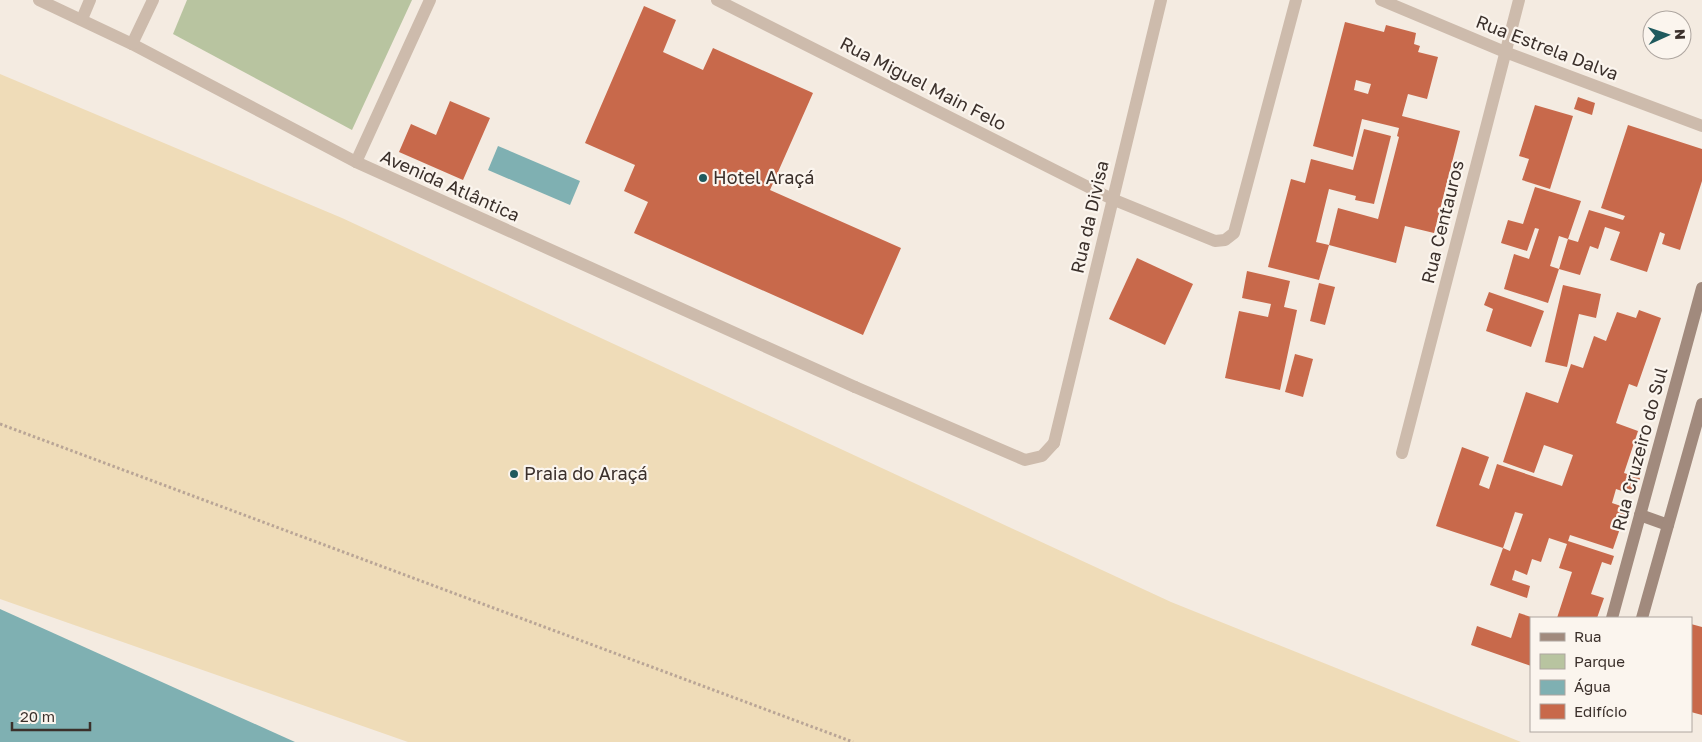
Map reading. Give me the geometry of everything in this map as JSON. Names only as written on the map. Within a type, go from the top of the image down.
[{"type":"street","name":"Avenida Atlântica","points":[[39,0],[132,44],[356,162],[855,387],[1025,460],[1042,456],[1054,443]]},
{"type":"street","points":[[82,19],[90,0]]},
{"type":"street","points":[[132,44],[153,0]]},
{"type":"street","points":[[356,162],[430,0]]},
{"type":"street","name":"Rua Miguel Main Felo","points":[[718,0],[1112,200],[1215,241],[1225,240],[1234,233],[1296,0]]},
{"type":"street","name":"Rua da Divisa","points":[[1054,443],[1161,0]]},
{"type":"street","name":"Rua Estrela Dalva","points":[[1381,0],[1505,52],[1702,126]]},
{"type":"street","name":"Rua Centauros","points":[[1402,453],[1519,0]]},
{"type":"street","name":"Rua Cruzeiro do Sul","points":[[1612,617],[1702,288]]},
{"type":"street","points":[[1642,617],[1702,404]]},
{"type":"street","points":[[1640,515],[1668,526]]},
{"type":"path","points":[[0,424],[853,742]]},
{"type":"green space","points":[[187,0],[412,0],[352,130],[173,34]]},
{"type":"sand","name":"Praia do Araçá","points":[[0,74],[342,218],[1171,602],[1521,742],[408,742],[0,599]]},
{"type":"water","points":[[498,146],[580,181],[570,205],[488,170]]},
{"type":"water","points":[[0,609],[295,742],[0,742]]},
{"type":"building","name":"Hotel Araçá","points":[[644,6],[676,20],[663,52],[703,70],[713,48],[813,93],[770,190],[901,248],[863,335],[634,233],[648,202],[624,191],[635,165],[585,143]]},
{"type":"building","points":[[1345,22],[1384,32],[1386,25],[1416,33],[1414,44],[1420,46],[1418,52],[1438,57],[1427,99],[1408,94],[1402,116],[1460,131],[1434,233],[1405,226],[1396,263],[1329,245],[1338,208],[1378,219],[1399,137],[1397,136],[1399,128],[1362,119],[1353,157],[1313,146]],"holes":[[[1356,80],[1371,84],[1368,94],[1354,90]]]},
{"type":"building","points":[[1578,97],[1595,103],[1592,115],[1574,109]]},
{"type":"building","points":[[450,101],[490,118],[463,180],[399,152],[411,124],[436,135]]},
{"type":"building","points":[[1535,105],[1573,116],[1550,189],[1522,180],[1529,159],[1519,156]]},
{"type":"building","points":[[1628,125],[1702,149],[1702,181],[1680,250],[1662,244],[1665,234],[1660,232],[1647,272],[1610,260],[1620,232],[1605,227],[1598,249],[1590,246],[1580,275],[1559,269],[1568,239],[1578,242],[1589,210],[1623,220],[1625,216],[1601,208]]},
{"type":"building","points":[[1364,129],[1391,136],[1374,204],[1355,200],[1356,196],[1329,189],[1316,242],[1329,245],[1319,280],[1268,267],[1291,179],[1305,183],[1311,159],[1353,170]]},
{"type":"building","points":[[1535,187],[1581,201],[1568,239],[1559,236],[1550,266],[1559,269],[1548,303],[1504,289],[1514,254],[1529,259],[1539,229],[1535,228],[1527,251],[1501,243],[1508,220],[1523,224]]},
{"type":"building","points":[[1137,258],[1193,284],[1165,345],[1109,319]]},
{"type":"building","points":[[1247,271],[1290,281],[1284,307],[1297,310],[1280,390],[1225,378],[1239,311],[1268,317],[1271,304],[1242,298]]},
{"type":"building","points":[[1319,283],[1335,287],[1325,325],[1310,321]]},
{"type":"building","points":[[1563,285],[1601,294],[1596,318],[1579,314],[1567,367],[1545,362]]},
{"type":"building","points":[[1489,292],[1544,311],[1531,347],[1486,331],[1493,309],[1484,305]]},
{"type":"building","points":[[1639,310],[1661,318],[1637,387],[1629,384],[1616,423],[1638,431],[1624,473],[1640,478],[1634,495],[1616,489],[1612,503],[1627,508],[1613,549],[1570,535],[1568,541],[1614,556],[1611,565],[1602,562],[1591,594],[1604,598],[1597,617],[1557,617],[1572,572],[1559,568],[1567,544],[1549,538],[1541,562],[1532,559],[1527,575],[1515,570],[1512,580],[1530,586],[1527,598],[1490,585],[1503,548],[1436,526],[1462,447],[1489,457],[1479,485],[1489,489],[1497,464],[1562,486],[1573,455],[1544,445],[1534,473],[1503,462],[1526,392],[1558,403],[1571,364],[1583,368],[1594,336],[1606,341],[1617,312],[1636,318]],"holes":[[[1515,512],[1523,514],[1510,551],[1503,548]]]},
{"type":"building","points":[[1295,354],[1313,359],[1303,397],[1285,392]]},
{"type":"building","points":[[1519,613],[1531,617],[1530,666],[1471,645],[1477,626],[1511,638]]},
{"type":"building","points":[[1692,624],[1702,627],[1702,715],[1692,712]]},
{"type":"place","name":"Hotel Araçá","points":[[703,178]]},
{"type":"place","name":"Praia do Araçá","points":[[514,474]]}]
